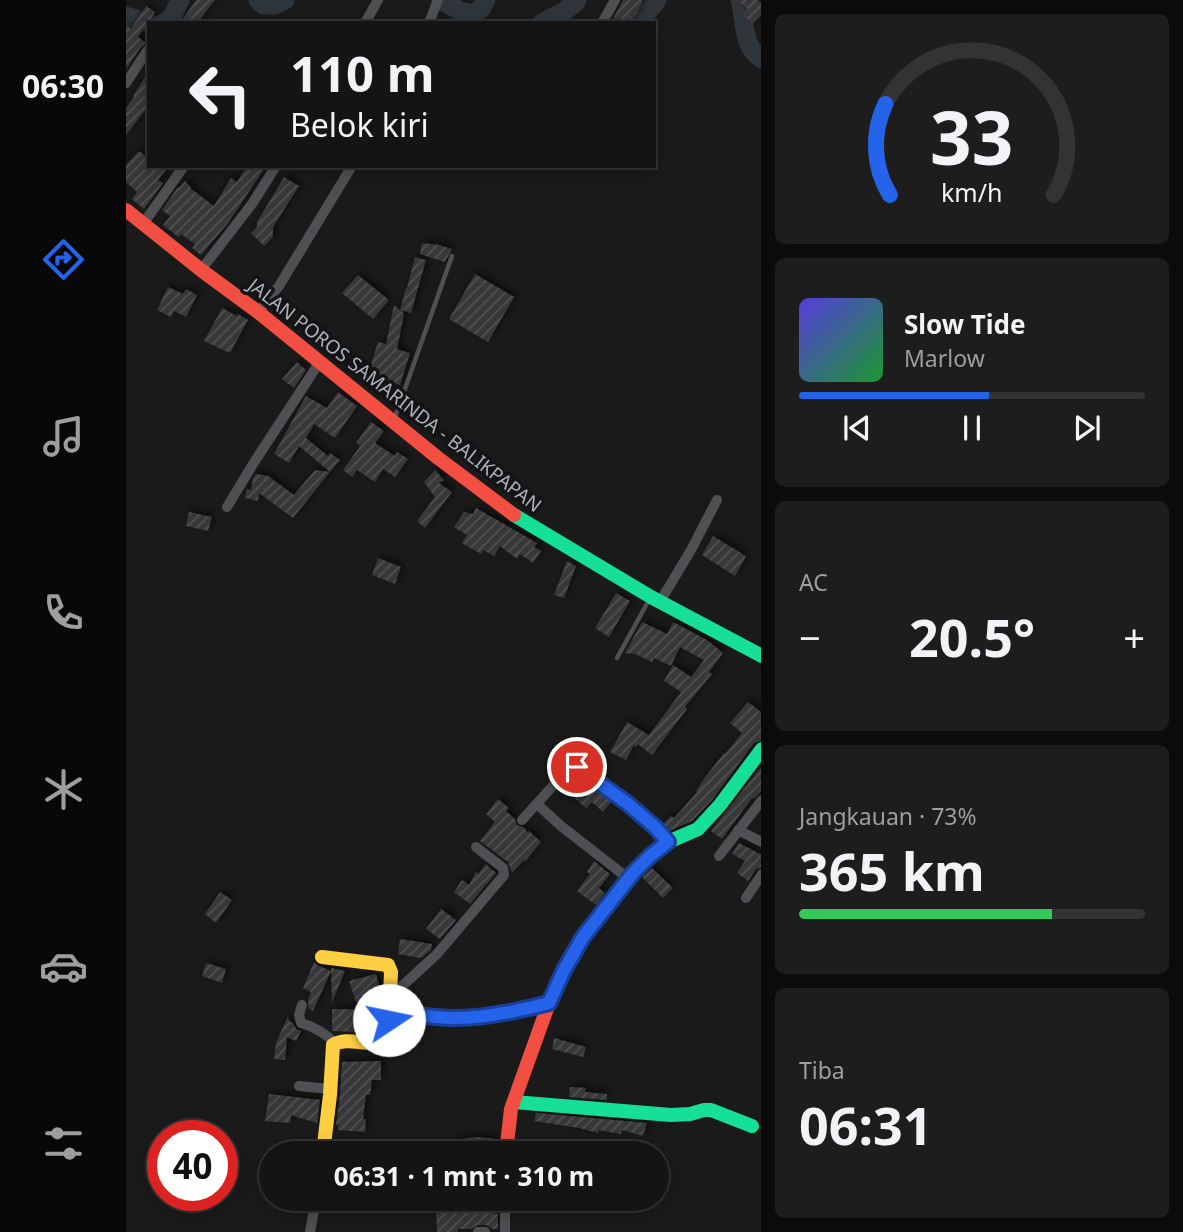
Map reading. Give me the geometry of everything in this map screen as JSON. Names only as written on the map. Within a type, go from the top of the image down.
[{"type":"main road","name":"JALAN POROS SAMARINDA - BALIKPAPAN","points":[[126,211],[258,312],[438,458],[522,521],[761,656]]},
{"type":"main road","points":[[507,1141],[514,1102],[549,1003],[583,937],[629,878],[650,856],[668,842],[698,829],[720,805],[761,749]]},
{"type":"main road","points":[[322,957],[388,965],[391,972],[387,1034],[384,1042],[372,1044],[346,1039],[335,1043],[332,1049],[324,1141]]},
{"type":"main road","points":[[514,1102],[671,1115],[711,1110],[752,1126]]},
{"type":"street","points":[[366,21],[378,0]]},
{"type":"street","points":[[430,21],[438,0]]},
{"type":"street","points":[[603,21],[615,0]]},
{"type":"street","points":[[126,83],[147,52]]},
{"type":"street","points":[[143,224],[183,168]]},
{"type":"street","points":[[201,270],[252,204],[275,168]]},
{"type":"street","points":[[258,312],[279,286],[351,168]]},
{"type":"street","points":[[227,507],[318,363]]},
{"type":"street","points":[[656,598],[691,550],[717,500]]},
{"type":"street","points":[[522,820],[569,768],[577,767],[627,803],[668,842]]},
{"type":"street","points":[[719,856],[761,800]]},
{"type":"street","points":[[537,804],[561,826],[629,878]]},
{"type":"street","points":[[738,830],[761,842]]},
{"type":"street","points":[[390,993],[438,954],[504,875],[503,868],[476,847]]},
{"type":"street","points":[[746,898],[761,874]]},
{"type":"street","points":[[389,1011],[458,1018],[549,1003]]},
{"type":"street","points":[[302,1005],[299,1015],[301,1023],[326,1034],[335,1043]]},
{"type":"street","points":[[299,1086],[330,1089]]},
{"type":"street","points":[[310,1232],[314,1211]]},
{"type":"street","points":[[505,1211],[505,1232]]},
{"type":"street","points":[[478,1232],[485,1232]]},
{"type":"lane","points":[[393,421],[452,256]]},
{"type":"lane","points":[[617,658],[656,598]]},
{"type":"building","points":[[196,0],[215,0],[199,21],[181,21]]},
{"type":"building","points":[[623,0],[643,0],[637,13],[629,21],[612,21]]},
{"type":"building","points":[[737,0],[761,2],[761,15],[752,24],[743,14],[748,9]]},
{"type":"building","points":[[146,6],[155,12],[138,37],[146,43],[126,69],[126,25],[131,29]]},
{"type":"building","points":[[147,74],[147,108],[126,135],[126,108]]},
{"type":"building","points":[[139,151],[147,157],[147,168],[167,168],[158,180],[163,183],[144,209],[132,199],[137,192],[126,182],[126,165]]},
{"type":"building","points":[[246,168],[265,168],[228,223],[201,255],[192,248],[195,244],[181,234],[179,237],[163,225],[170,216],[162,210],[185,181],[214,206],[231,178],[237,182]]},
{"type":"building","points":[[284,177],[299,186],[273,227],[273,237],[264,246],[251,233],[257,227],[257,222]]},
{"type":"building","points":[[422,243],[452,249],[445,262],[420,254]]},
{"type":"building","points":[[415,257],[426,260],[411,313],[401,310],[404,314],[397,349],[410,353],[400,385],[368,374],[378,342],[386,344],[394,305],[400,310]]},
{"type":"building","points":[[475,274],[514,297],[488,342],[449,319]]},
{"type":"building","points":[[358,275],[389,300],[373,319],[342,293]]},
{"type":"building","points":[[168,287],[183,294],[186,289],[197,295],[186,317],[174,311],[171,317],[157,310]]},
{"type":"building","points":[[222,308],[248,320],[230,353],[204,341]]},
{"type":"building","points":[[297,362],[306,370],[294,388],[282,379]]},
{"type":"building","points":[[338,392],[357,406],[335,438],[314,424],[306,438],[328,456],[330,453],[340,460],[330,472],[299,446],[289,463],[274,454],[306,396],[327,408]]},
{"type":"building","points":[[371,422],[384,431],[375,443],[395,456],[397,452],[408,459],[395,477],[383,469],[375,482],[357,470],[352,477],[343,470],[360,446],[356,443]]},
{"type":"building","points":[[315,470],[330,472],[293,518],[259,493],[258,501],[245,498],[247,489],[251,490],[256,474],[268,476],[294,495]]},
{"type":"building","points":[[435,470],[444,480],[439,483],[452,492],[425,528],[417,521],[435,497],[424,482]]},
{"type":"building","points":[[476,508],[537,543],[534,547],[541,551],[533,563],[520,554],[517,559],[500,546],[494,556],[483,550],[481,554],[462,543],[467,535],[454,527],[464,512],[473,514]]},
{"type":"building","points":[[189,512],[212,517],[208,531],[186,526]]},
{"type":"building","points":[[713,536],[746,556],[735,576],[702,555]]},
{"type":"building","points":[[378,558],[401,567],[395,584],[372,575]]},
{"type":"building","points":[[567,561],[576,566],[564,598],[554,595]]},
{"type":"building","points":[[616,593],[630,601],[609,637],[595,628]]},
{"type":"building","points":[[642,622],[667,634],[673,622],[707,640],[723,653],[709,672],[712,674],[652,755],[638,744],[636,747],[634,745],[626,760],[610,752],[627,722],[649,735],[681,692],[664,681],[673,665],[691,677],[704,660],[680,647],[671,666],[654,658],[652,662],[635,654],[625,653]]},
{"type":"building","points":[[748,702],[761,712],[761,740],[754,743],[713,799],[692,821],[669,831],[663,824],[671,816],[674,818],[691,799],[703,780],[742,733],[730,723]]},
{"type":"building","points":[[761,767],[761,791],[752,798],[722,839],[711,831]]},
{"type":"building","points":[[580,778],[612,801],[603,812],[592,802],[586,808],[569,793]]},
{"type":"building","points":[[498,799],[509,808],[506,811],[515,819],[517,825],[541,842],[512,873],[508,862],[480,841],[495,822],[486,814]]},
{"type":"building","points":[[739,843],[761,854],[761,867],[756,869],[748,881],[737,873],[745,861],[732,854]]},
{"type":"building","points":[[594,861],[610,874],[599,888],[605,893],[596,905],[577,891],[590,874],[587,872]]},
{"type":"building","points":[[486,864],[496,873],[470,904],[454,892],[462,880],[469,885],[476,872],[478,874]]},
{"type":"building","points":[[652,868],[673,888],[663,898],[642,877]]},
{"type":"building","points":[[220,892],[232,900],[216,923],[205,914]]},
{"type":"building","points":[[441,909],[456,920],[440,939],[426,929]]},
{"type":"building","points":[[400,939],[432,944],[431,950],[421,958],[398,954]]},
{"type":"building","points":[[314,962],[331,971],[313,1011],[309,1009],[308,1000],[311,992],[303,988]]},
{"type":"building","points":[[206,963],[226,969],[222,983],[202,976]]},
{"type":"building","points":[[331,968],[345,971],[332,1002]]},
{"type":"building","points":[[376,974],[381,992],[378,1031],[332,1031],[332,1009],[372,1009],[356,1002],[349,981]]},
{"type":"building","points":[[288,1016],[289,1021],[301,1031],[296,1041],[287,1037],[285,1060],[274,1059],[276,1043]]},
{"type":"building","points":[[554,1038],[586,1047],[583,1057],[552,1049]]},
{"type":"building","points":[[381,1061],[381,1080],[372,1080],[370,1095],[366,1095],[363,1119],[366,1119],[365,1132],[338,1130],[336,1125],[342,1062]]},
{"type":"building","points":[[570,1087],[586,1088],[585,1092],[607,1094],[607,1100],[569,1097]]},
{"type":"building","points":[[269,1094],[320,1100],[317,1123],[291,1115],[290,1123],[265,1121]]},
{"type":"building","points":[[536,1113],[647,1123],[643,1136],[622,1130],[621,1134],[599,1130],[598,1133],[534,1121]]},
{"type":"building","points":[[477,1137],[497,1139],[497,1141],[455,1140]]},
{"type":"building","points":[[436,1211],[495,1211],[498,1214],[498,1229],[478,1225],[471,1229],[458,1229],[458,1232],[437,1232]]},
{"type":"waterway","points":[[167,21],[172,18],[180,0]]},
{"type":"waterway","points":[[258,0],[263,5],[275,5],[285,0]]},
{"type":"waterway","points":[[441,0],[471,14],[481,9],[486,0]]},
{"type":"waterway","points":[[546,21],[566,10],[577,0]]},
{"type":"waterway","points":[[641,21],[657,0]]},
{"type":"waterway","points":[[740,0],[747,40],[755,54],[761,58]]},
{"type":"waterway","points":[[126,16],[147,22]]},
{"type":"traffic: fast","points":[[514,515],[651,597],[761,655]]},
{"type":"traffic: fast","points":[[663,846],[698,829],[720,805],[761,750]]},
{"type":"traffic: fast","points":[[514,1102],[671,1115],[711,1110],[752,1126]]},
{"type":"traffic: slow","points":[[322,957],[388,965],[391,972],[386,1039],[373,1043],[346,1041],[333,1045],[324,1141]]},
{"type":"traffic: jam","points":[[126,210],[258,312],[438,458],[514,515]]},
{"type":"traffic: jam","points":[[507,1141],[511,1109],[549,1003],[564,970],[583,937],[633,873],[663,846]]},
{"type":"route","points":[[389,1020],[389,1011],[458,1018],[549,1003],[583,937],[633,873],[668,842],[627,803],[577,767]]}]
